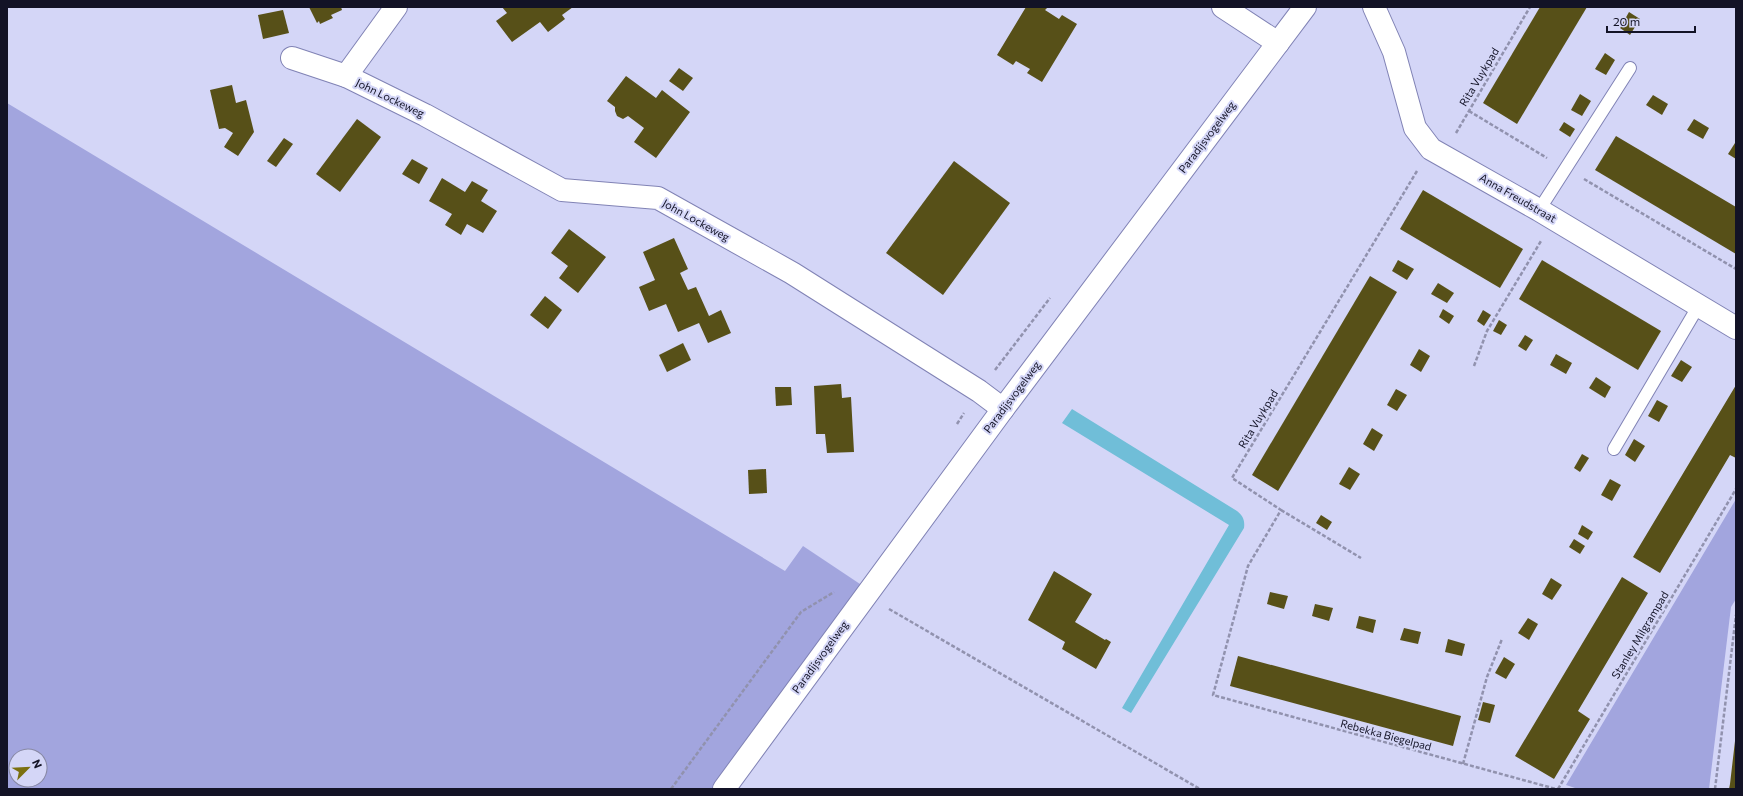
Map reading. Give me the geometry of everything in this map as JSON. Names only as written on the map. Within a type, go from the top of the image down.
[{"type":"street","name":"John Lockeweg","points":[[346,76],[396,7]]},
{"type":"street","points":[[1223,7],[1278,43]]},
{"type":"street","name":"Paradijsvogelweg","points":[[724,789],[1003,409],[1305,7]]},
{"type":"street","name":"Anna Freudstraat","points":[[1374,7],[1394,52],[1415,128],[1437,152],[1547,214],[1736,328]]},
{"type":"street","name":"John Lockeweg","points":[[292,58],[346,76],[425,115],[562,190],[658,198],[792,273],[979,391],[1003,409]]},
{"type":"lane","points":[[1547,214],[1566,168],[1630,68]]},
{"type":"lane","points":[[1614,449],[1699,305]]},
{"type":"path","name":"Rita Vuykpad","points":[[1281,510],[1232,478],[1437,152],[1469,111],[1530,7]]},
{"type":"path","points":[[1469,111],[1736,269]]},
{"type":"path","points":[[1474,366],[1487,331],[1547,214]]},
{"type":"path","name":"Stanley Milgrampad","points":[[1557,789],[1736,489]]},
{"type":"path","points":[[1281,510],[1361,558]]},
{"type":"path","name":"Rebekka Biegelpad","points":[[1281,510],[1248,566],[1213,696],[1557,789]]},
{"type":"path","points":[[866,595],[1200,789]]},
{"type":"path","points":[[1715,789],[1735,634],[1736,615]]},
{"type":"path","points":[[1463,764],[1487,677],[1502,639]]},
{"type":"shaded area","points":[[7,103],[785,571],[803,546],[863,586],[714,789],[7,789]]},
{"type":"shaded area","points":[[1072,409],[1237,511],[1244,520],[1244,528],[1131,713],[1122,708],[1229,525],[1062,423]]},
{"type":"shaded area","points":[[1736,499],[1736,599],[1731,607],[1709,789],[1578,789],[1566,785]]},
{"type":"building","points":[[309,7],[341,7],[342,10],[331,15],[333,18],[320,24],[319,21],[317,23]]},
{"type":"building","points":[[502,7],[573,7],[562,15],[565,19],[548,32],[540,22],[512,42],[496,21],[507,13]]},
{"type":"building","points":[[1026,7],[1048,7],[1045,10],[1059,19],[1062,15],[1077,24],[1042,82],[1027,73],[1030,69],[1016,61],[1013,65],[997,55]]},
{"type":"building","points":[[1540,7],[1587,7],[1517,124],[1483,103]]},
{"type":"building","points":[[283,10],[289,33],[263,39],[258,15]]},
{"type":"building","points":[[1629,12],[1640,19],[1630,35],[1620,28]]},
{"type":"building","points":[[1605,53],[1615,60],[1606,75],[1595,69]]},
{"type":"building","points":[[679,68],[693,78],[683,91],[669,81]]},
{"type":"building","points":[[626,76],[656,98],[662,90],[690,112],[656,158],[634,142],[644,128],[628,116],[623,119],[617,116],[615,107],[607,101]]},
{"type":"building","points":[[232,85],[236,103],[246,100],[254,132],[238,156],[224,147],[233,133],[225,128],[219,129],[210,90]]},
{"type":"building","points":[[1580,94],[1591,101],[1582,116],[1571,110]]},
{"type":"building","points":[[1653,95],[1668,104],[1662,115],[1646,105]]},
{"type":"building","points":[[357,119],[381,137],[340,192],[316,174]]},
{"type":"building","points":[[1694,119],[1709,128],[1703,139],[1687,130]]},
{"type":"building","points":[[1564,122],[1575,129],[1570,137],[1559,130]]},
{"type":"building","points":[[1616,136],[1736,207],[1736,254],[1595,170]]},
{"type":"building","points":[[284,138],[293,144],[276,167],[267,161]]},
{"type":"building","points":[[1735,143],[1736,144],[1736,159],[1728,154]]},
{"type":"building","points":[[412,159],[428,168],[419,184],[402,174]]},
{"type":"building","points":[[954,161],[1010,203],[943,295],[886,253]]},
{"type":"building","points":[[442,178],[465,192],[472,181],[488,190],[481,201],[497,211],[483,233],[467,224],[461,235],[445,225],[452,214],[429,201]]},
{"type":"building","points":[[1423,190],[1523,249],[1500,288],[1400,229]]},
{"type":"building","points":[[569,229],[606,257],[578,293],[559,278],[568,266],[551,253]]},
{"type":"building","points":[[674,238],[688,269],[680,273],[688,290],[696,287],[709,316],[721,310],[731,333],[708,343],[699,323],[678,332],[666,304],[649,311],[639,287],[655,280],[643,252]]},
{"type":"building","points":[[1398,260],[1414,269],[1407,280],[1392,271]]},
{"type":"building","points":[[1542,260],[1661,331],[1638,370],[1519,299]]},
{"type":"building","points":[[1370,276],[1397,292],[1278,491],[1252,475]]},
{"type":"building","points":[[1438,283],[1454,293],[1447,303],[1431,294]]},
{"type":"building","points":[[545,296],[562,310],[548,329],[530,315]]},
{"type":"building","points":[[1443,309],[1454,316],[1449,324],[1439,317]]},
{"type":"building","points":[[1483,310],[1491,315],[1484,326],[1477,321]]},
{"type":"building","points":[[1499,320],[1507,325],[1501,335],[1493,331]]},
{"type":"building","points":[[1525,335],[1533,340],[1526,351],[1518,346]]},
{"type":"building","points":[[683,343],[691,360],[667,372],[659,355]]},
{"type":"building","points":[[1419,349],[1430,356],[1421,372],[1410,365]]},
{"type":"building","points":[[1556,354],[1572,363],[1566,374],[1550,365]]},
{"type":"building","points":[[1681,360],[1692,367],[1682,382],[1671,376]]},
{"type":"building","points":[[1596,377],[1611,387],[1605,398],[1589,388]]},
{"type":"building","points":[[841,384],[842,398],[851,397],[854,452],[827,453],[825,434],[816,434],[814,386]]},
{"type":"building","points":[[1736,385],[1736,458],[1730,455],[1660,573],[1633,557]]},
{"type":"building","points":[[775,387],[791,387],[792,405],[776,406]]},
{"type":"building","points":[[1396,389],[1407,395],[1397,411],[1387,405]]},
{"type":"building","points":[[1657,400],[1668,406],[1659,422],[1648,416]]},
{"type":"building","points":[[1372,428],[1383,435],[1374,451],[1363,444]]},
{"type":"building","points":[[1634,439],[1645,446],[1635,462],[1625,455]]},
{"type":"building","points":[[1582,454],[1589,458],[1580,472],[1574,468]]},
{"type":"building","points":[[1349,467],[1360,474],[1350,490],[1339,484]]},
{"type":"building","points":[[766,469],[767,493],[749,494],[748,470]]},
{"type":"building","points":[[1610,479],[1621,485],[1612,501],[1601,495]]},
{"type":"building","points":[[1321,515],[1332,522],[1327,530],[1316,523]]},
{"type":"building","points":[[1582,525],[1593,532],[1588,540],[1578,534]]},
{"type":"building","points":[[1574,539],[1585,546],[1580,554],[1569,547]]},
{"type":"building","points":[[1054,571],[1092,594],[1075,622],[1111,642],[1096,669],[1062,649],[1065,642],[1028,620]]},
{"type":"building","points":[[1622,577],[1648,593],[1578,711],[1590,719],[1554,779],[1515,756]]},
{"type":"building","points":[[1551,578],[1562,585],[1552,600],[1542,594]]},
{"type":"building","points":[[1270,592],[1288,596],[1284,609],[1267,604]]},
{"type":"building","points":[[1315,604],[1333,608],[1329,621],[1312,616]]},
{"type":"building","points":[[1359,616],[1376,620],[1373,633],[1356,628]]},
{"type":"building","points":[[1528,618],[1538,624],[1529,640],[1518,633]]},
{"type":"building","points":[[1404,628],[1421,632],[1418,644],[1400,640]]},
{"type":"building","points":[[1448,639],[1465,644],[1462,656],[1445,652]]},
{"type":"building","points":[[1238,656],[1461,716],[1453,746],[1230,686]]},
{"type":"building","points":[[1504,657],[1515,664],[1506,679],[1495,673]]},
{"type":"building","points":[[1483,702],[1495,705],[1490,723],[1478,720]]},
{"type":"building","points":[[1735,741],[1736,789],[1729,789],[1730,784]]}]
